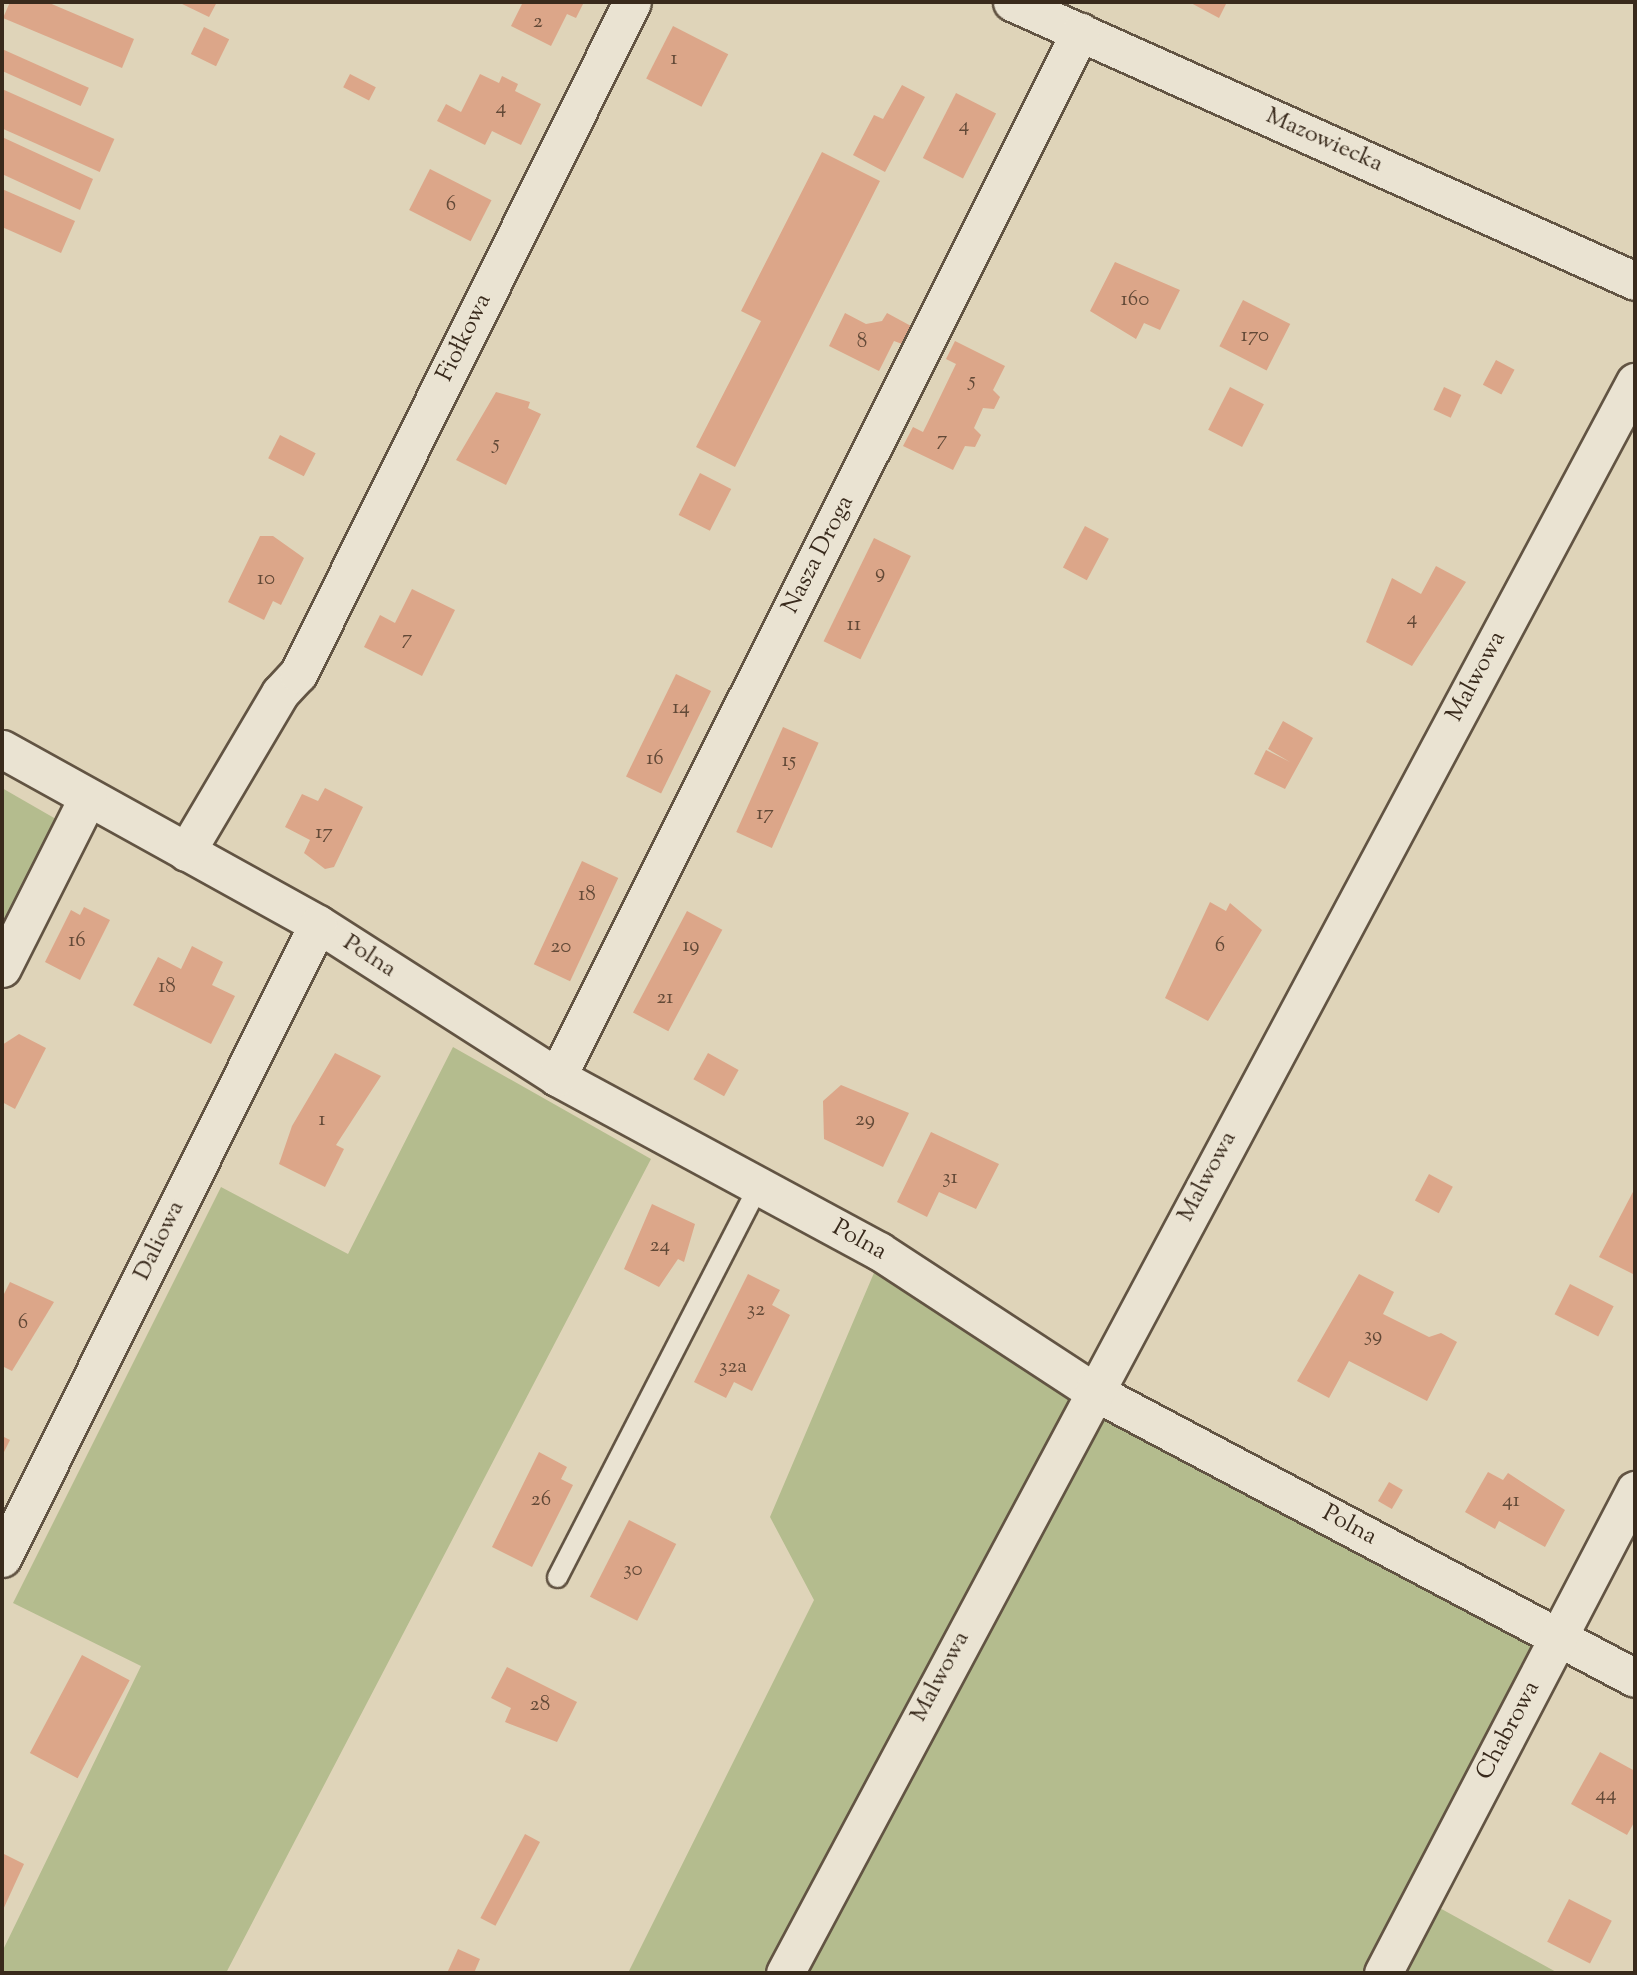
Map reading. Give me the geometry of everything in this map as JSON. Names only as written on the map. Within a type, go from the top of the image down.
[{"type":"street","name":"Fiołkowa","points":[[186,852],[280,693],[298,674],[632,2]]},
{"type":"street","name":"Mazowiecka","points":[[1012,2],[1635,281]]},
{"type":"street","name":"Nasza Droga","points":[[557,1077],[1080,32]]},
{"type":"street","name":"Malwowa","points":[[785,1973],[1093,1391],[1635,382]]},
{"type":"street","name":"Polna","points":[[2,748],[318,925],[557,1077],[879,1251],[1093,1391],[1635,1678]]},
{"type":"street","points":[[2,968],[88,797]]},
{"type":"street","name":"Daliowa","points":[[2,1558],[318,925]]},
{"type":"street","name":"Chabrowa","points":[[1382,1973],[1635,1490]]},
{"type":"lane","points":[[557,1577],[758,1186]]},
{"type":"green space","points":[[2,788],[75,830],[2,976]]},
{"type":"green space","points":[[453,1047],[651,1159],[226,1973],[2,1973],[2,1952],[141,1666],[13,1603],[221,1187],[348,1254]]},
{"type":"green space","points":[[888,1240],[1102,1381],[1568,1626],[1427,1901],[1558,1973],[628,1973],[814,1600],[770,1517]]},
{"type":"building","points":[[10,2],[47,2],[134,39],[122,68],[3,18]]},
{"type":"building","points":[[178,2],[217,2],[209,17]]},
{"type":"building","points":[[523,2],[584,2],[576,18],[567,14],[551,46],[511,26]]},
{"type":"building","points":[[1189,2],[1227,2],[1219,18]]},
{"type":"building","points":[[673,26],[728,54],[701,107],[646,79]]},
{"type":"building","points":[[204,27],[229,39],[216,66],[191,54]]},
{"type":"building","points":[[2,49],[89,88],[81,106],[2,71]]},
{"type":"building","points":[[350,74],[376,87],[369,101],[343,87]]},
{"type":"building","points":[[480,74],[499,83],[502,76],[518,84],[515,91],[541,104],[521,145],[492,131],[485,145],[437,121],[446,104],[461,112]]},
{"type":"building","points":[[902,85],[925,97],[885,172],[853,155],[874,115],[883,119]]},
{"type":"building","points":[[2,89],[114,139],[100,172],[2,128]]},
{"type":"building","points":[[956,93],[996,113],[963,178],[923,158]]},
{"type":"building","points":[[2,137],[93,179],[80,210],[2,174]]},
{"type":"building","points":[[822,152],[880,181],[735,467],[696,447],[761,321],[741,311]]},
{"type":"building","points":[[430,169],[491,200],[471,241],[409,210]]},
{"type":"building","points":[[2,189],[75,221],[61,253],[2,227]]},
{"type":"building","points":[[1115,262],[1180,290],[1160,330],[1144,323],[1136,339],[1090,311]]},
{"type":"building","points":[[1243,300],[1290,324],[1267,370],[1219,346]]},
{"type":"building","points":[[845,313],[866,324],[882,321],[887,313],[911,326],[902,344],[894,341],[879,371],[829,346]]},
{"type":"building","points":[[955,341],[1005,366],[993,390],[1000,397],[994,409],[983,408],[974,428],[981,435],[975,447],[965,446],[953,470],[903,446],[913,427],[923,432],[927,424],[956,364],[946,359]]},
{"type":"building","points":[[1496,360],[1515,370],[1501,395],[1483,385]]},
{"type":"building","points":[[1230,387],[1264,404],[1242,447],[1208,430]]},
{"type":"building","points":[[1444,387],[1461,395],[1451,418],[1433,410]]},
{"type":"building","points":[[496,392],[530,402],[528,408],[541,414],[506,485],[456,460]]},
{"type":"building","points":[[280,435],[316,453],[304,476],[268,458]]},
{"type":"building","points":[[700,473],[731,489],[710,531],[679,515]]},
{"type":"building","points":[[1085,526],[1109,539],[1087,580],[1063,567]]},
{"type":"building","points":[[260,536],[273,536],[304,558],[281,605],[273,601],[264,620],[228,602]]},
{"type":"building","points":[[874,538],[911,556],[860,659],[824,641]]},
{"type":"building","points":[[1436,566],[1466,582],[1412,666],[1366,642],[1392,578],[1421,594]]},
{"type":"building","points":[[412,589],[455,610],[422,676],[364,647],[380,615],[395,623]]},
{"type":"building","points":[[676,674],[711,691],[661,794],[626,776]]},
{"type":"building","points":[[1283,721],[1313,738],[1285,789],[1254,774],[1266,750],[1290,762],[1268,749]]},
{"type":"building","points":[[783,727],[819,743],[772,848],[736,832]]},
{"type":"building","points":[[325,788],[363,807],[334,867],[325,869],[304,853],[310,840],[285,827],[302,794],[318,801]]},
{"type":"building","points":[[582,861],[618,878],[570,981],[534,964]]},
{"type":"building","points":[[1210,902],[1226,911],[1230,903],[1262,930],[1208,1021],[1165,998]]},
{"type":"building","points":[[84,907],[110,920],[80,980],[45,962],[71,910],[80,915]]},
{"type":"building","points":[[687,911],[722,930],[668,1031],[633,1013]]},
{"type":"building","points":[[192,946],[223,962],[212,985],[235,996],[211,1044],[133,1005],[158,957],[181,969]]},
{"type":"building","points":[[19,1034],[46,1048],[15,1109],[2,1102],[2,1045]]},
{"type":"building","points":[[335,1053],[381,1076],[336,1145],[344,1149],[325,1187],[279,1164],[292,1126]]},
{"type":"building","points":[[708,1053],[739,1070],[724,1096],[693,1079]]},
{"type":"building","points":[[841,1085],[909,1113],[883,1167],[824,1139],[823,1101]]},
{"type":"building","points":[[931,1132],[999,1164],[976,1209],[939,1192],[927,1217],[897,1202]]},
{"type":"building","points":[[1429,1174],[1453,1187],[1439,1213],[1415,1200]]},
{"type":"building","points":[[1635,1188],[1635,1275],[1599,1257]]},
{"type":"building","points":[[652,1204],[695,1224],[684,1262],[678,1259],[659,1287],[624,1269]]},
{"type":"building","points":[[748,1274],[780,1290],[772,1305],[790,1315],[752,1391],[734,1382],[726,1398],[694,1382]]},
{"type":"building","points":[[1359,1274],[1394,1292],[1383,1314],[1429,1337],[1441,1333],[1457,1342],[1427,1401],[1349,1361],[1329,1398],[1297,1381]]},
{"type":"building","points":[[10,1282],[54,1302],[12,1371],[2,1366],[2,1298]]},
{"type":"building","points":[[1570,1284],[1614,1306],[1598,1337],[1555,1314]]},
{"type":"building","points":[[2,1436],[10,1440],[2,1456]]},
{"type":"building","points":[[539,1452],[567,1467],[561,1479],[573,1485],[532,1567],[492,1547]]},
{"type":"building","points":[[1488,1472],[1503,1480],[1508,1473],[1565,1510],[1545,1547],[1499,1521],[1495,1529],[1465,1512]]},
{"type":"building","points":[[1389,1482],[1403,1490],[1392,1509],[1378,1501]]},
{"type":"building","points":[[629,1520],[676,1544],[637,1621],[590,1597]]},
{"type":"building","points":[[82,1655],[130,1680],[78,1778],[30,1753]]},
{"type":"building","points":[[507,1667],[577,1702],[557,1742],[505,1722],[511,1708],[491,1698]]},
{"type":"building","points":[[1600,1752],[1635,1771],[1635,1821],[1627,1835],[1571,1804]]},
{"type":"building","points":[[525,1834],[540,1842],[495,1926],[480,1918]]},
{"type":"building","points":[[2,1853],[24,1864],[2,1912]]},
{"type":"building","points":[[1569,1899],[1612,1921],[1590,1964],[1547,1942]]},
{"type":"building","points":[[458,1949],[480,1959],[474,1973],[447,1973]]}]
